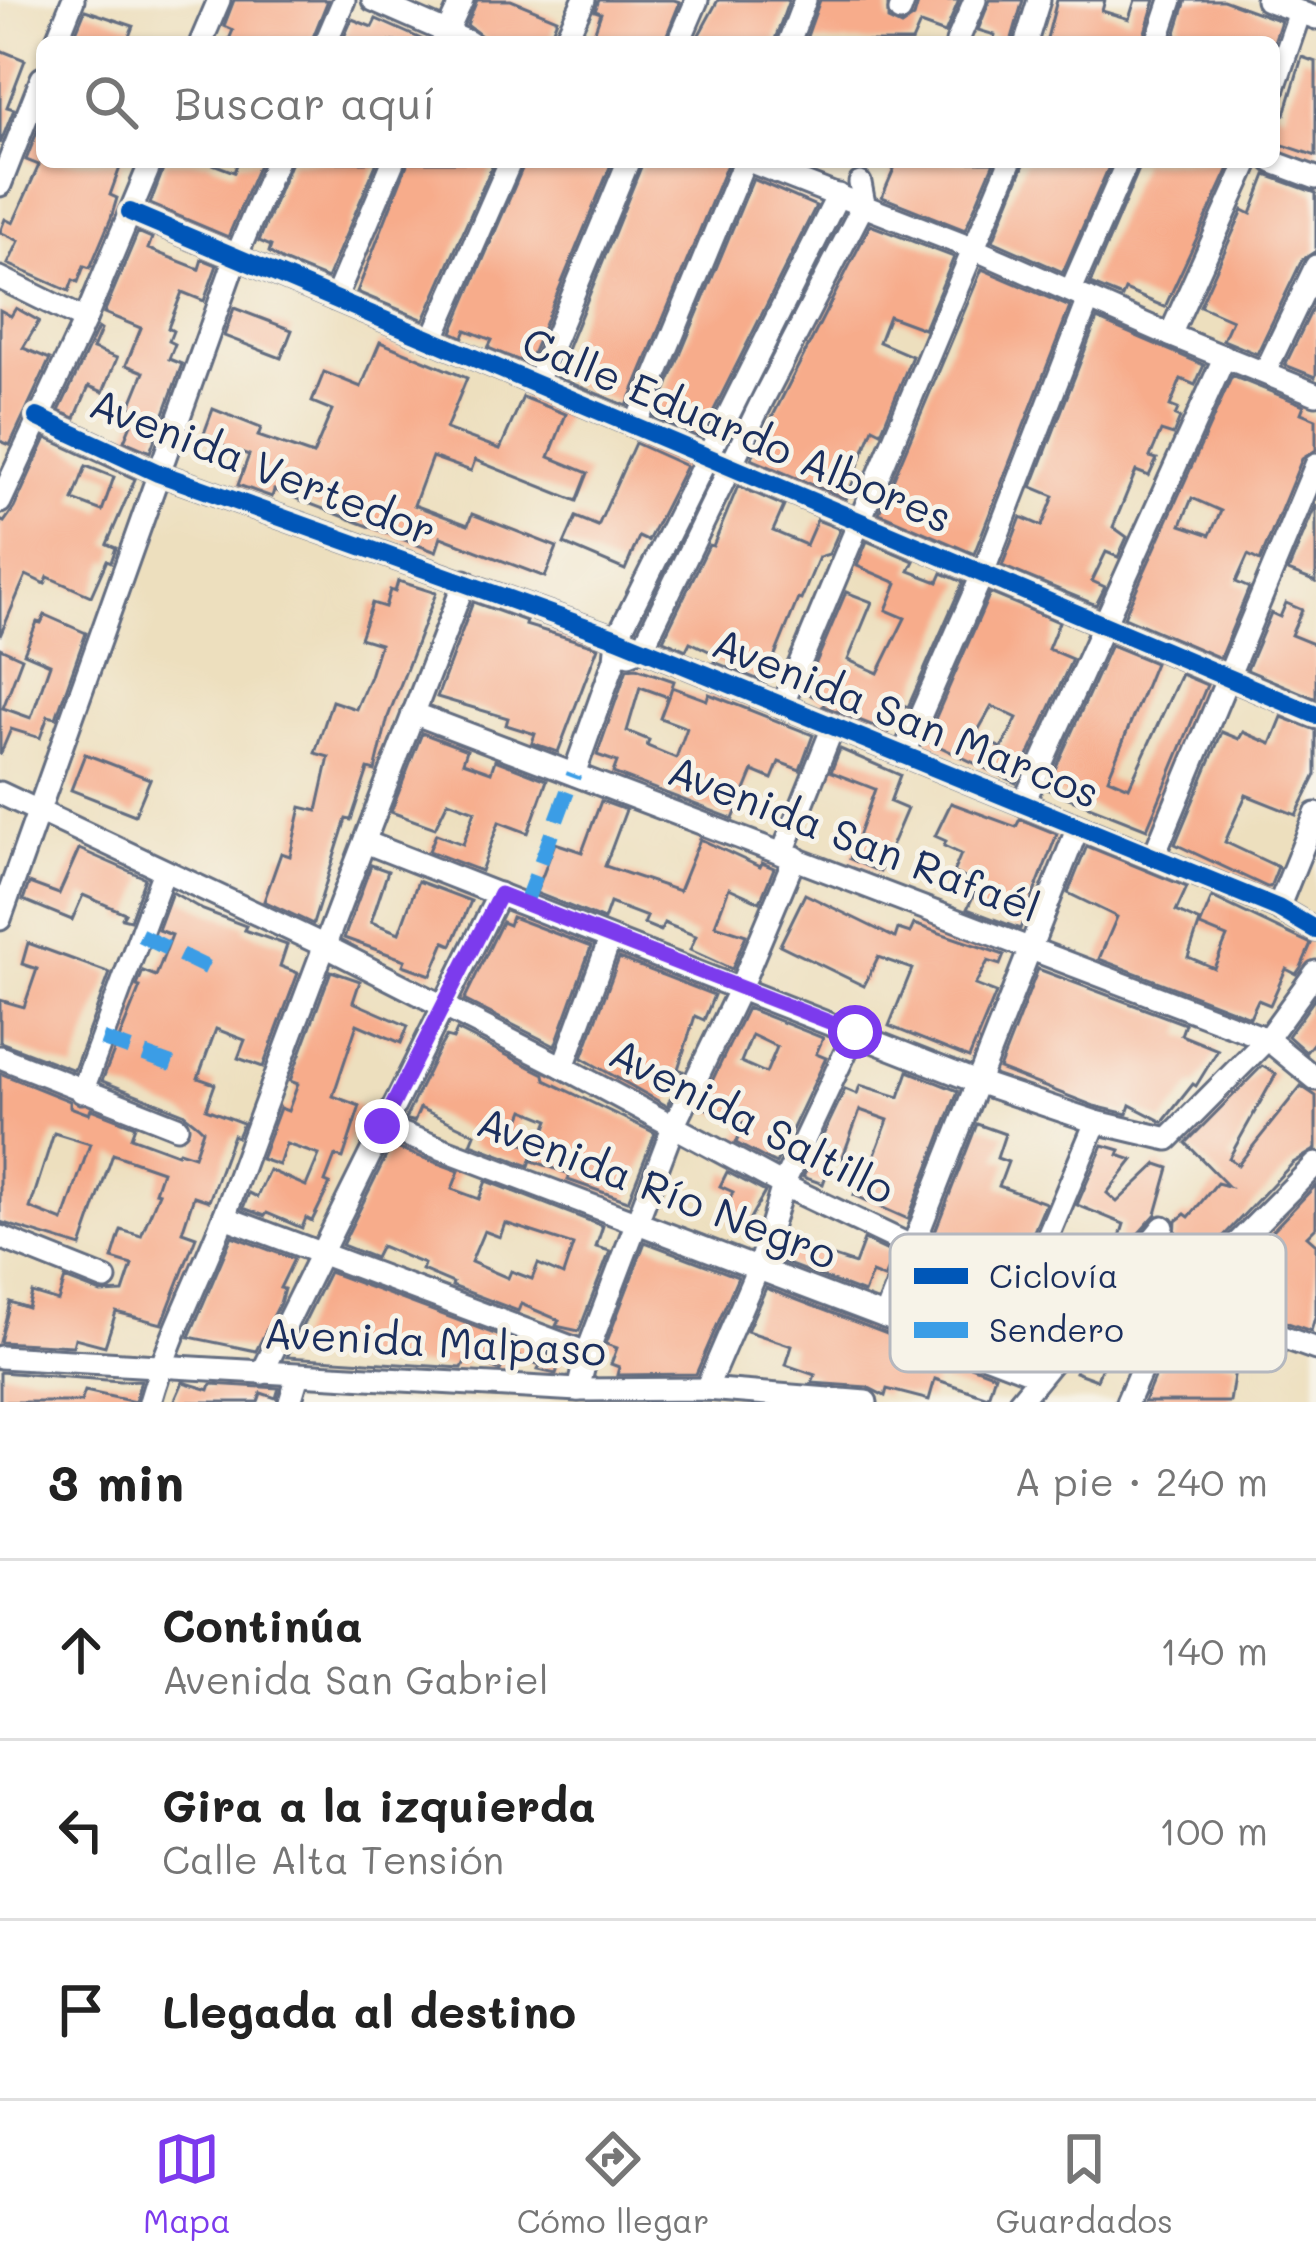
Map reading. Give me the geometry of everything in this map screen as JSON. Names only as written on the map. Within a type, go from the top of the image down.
[{"type":"street","points":[[58,36],[73,0]]},
{"type":"street","points":[[204,36],[219,0]]},
{"type":"street","points":[[329,36],[344,0]]},
{"type":"street","points":[[373,0],[441,36]]},
{"type":"street","points":[[446,36],[462,0]]},
{"type":"street","points":[[567,36],[584,0]]},
{"type":"street","points":[[682,36],[697,0]]},
{"type":"street","points":[[791,36],[805,0]]},
{"type":"street","points":[[960,36],[975,0]]},
{"type":"street","points":[[1028,36],[1039,0]]},
{"type":"street","points":[[1159,36],[1171,0]]},
{"type":"street","points":[[1267,0],[1308,15],[1280,75]]},
{"type":"street","points":[[0,185],[36,93]]},
{"type":"street","points":[[1280,165],[1316,178]]},
{"type":"street","points":[[0,502],[85,320],[148,168]]},
{"type":"street","points":[[0,919],[236,257],[273,168]]},
{"type":"street","points":[[335,299],[390,168]]},
{"type":"street","points":[[432,340],[507,168]]},
{"type":"street","points":[[536,384],[626,168]]},
{"type":"street","points":[[635,426],[744,168]]},
{"type":"street","points":[[764,168],[838,195],[862,193],[974,249],[1316,394]]},
{"type":"street","points":[[642,649],[862,193],[869,168]]},
{"type":"street","points":[[782,706],[1008,168]]},
{"type":"street","points":[[903,755],[982,573],[1125,168]]},
{"type":"street","points":[[1170,335],[1245,168]]},
{"type":"street","points":[[574,774],[616,649],[838,195]]},
{"type":"street","name":"Calle Eduardo Albores","points":[[130,212],[1316,715]]},
{"type":"street","points":[[1265,372],[1316,266]]},
{"type":"street","points":[[0,278],[85,320]]},
{"type":"street","points":[[1023,804],[1225,356]]},
{"type":"street","name":"Avenida Vertedor","points":[[37,417],[158,472],[464,581]]},
{"type":"street","points":[[1153,858],[1316,465]]},
{"type":"street","points":[[150,1402],[464,581]]},
{"type":"street","name":"Avenida San Marcos","points":[[464,581],[616,649],[642,649],[1277,908],[1316,930]]},
{"type":"street","name":"Avenida San Rafaél","points":[[413,713],[1267,1039],[1316,1078]]},
{"type":"street","points":[[578,1390],[586,1353],[674,1127],[740,988],[832,727]]},
{"type":"street","name":"Avenida Saltillo","points":[[0,794],[323,945],[783,1186],[890,1236]]},
{"type":"street","points":[[1277,908],[1316,814]]},
{"type":"street","points":[[918,1234],[1078,827]]},
{"type":"street","points":[[365,842],[976,1082],[1096,1122],[1168,1139],[1267,1039],[1316,973]]},
{"type":"street","points":[[82,1092],[164,871]]},
{"type":"street","points":[[262,1373],[318,1252],[500,894]]},
{"type":"street","points":[[563,1067],[610,939]]},
{"type":"street","points":[[706,1389],[759,1266],[783,1186],[855,1032]]},
{"type":"street","points":[[0,1057],[177,1127]]},
{"type":"street","points":[[1049,1234],[1096,1122]]},
{"type":"street","name":"Avenida Río Negro","points":[[382,1126],[890,1319]]},
{"type":"street","points":[[1247,1234],[1316,1164]]},
{"type":"street","points":[[224,1217],[586,1353]]},
{"type":"street","points":[[1156,1234],[1162,1227]]},
{"type":"street","points":[[0,1237],[105,1279]]},
{"type":"street","points":[[885,1317],[890,1304]]},
{"type":"street","points":[[1286,1338],[1316,1349]]},
{"type":"street","name":"Avenida Malpaso","points":[[0,1357],[298,1375],[439,1392],[578,1390],[614,1395],[706,1389],[866,1402]]},
{"type":"street","name":"Avenida Río Negro","points":[[1030,1372],[1038,1375]]},
{"type":"street","points":[[1019,1402],[1041,1372]]},
{"type":"street","points":[[1126,1402],[1140,1372]]},
{"type":"street","points":[[290,1402],[298,1375]]},
{"type":"building","points":[[234,0],[328,0],[313,36],[230,36],[233,30],[224,26]]},
{"type":"building","points":[[477,0],[511,0],[557,19],[550,36],[481,36],[467,25]]},
{"type":"building","points":[[599,0],[680,2],[666,36],[593,36],[601,13],[595,11]]},
{"type":"building","points":[[718,0],[789,0],[776,36],[698,36]]},
{"type":"building","points":[[820,0],[888,0],[888,20],[901,26],[914,17],[919,0],[959,0],[945,33],[920,24],[915,36],[807,36]]},
{"type":"building","points":[[990,0],[1023,0],[1013,36],[978,30]]},
{"type":"building","points":[[1057,0],[1105,0],[1102,11],[1129,19],[1135,0],[1155,0],[1144,36],[1048,36]]},
{"type":"building","points":[[1186,0],[1223,0],[1281,21],[1276,36],[1175,36]]},
{"type":"building","points":[[85,10],[133,26],[129,36],[74,36]]},
{"type":"building","points":[[352,19],[372,27],[376,19],[414,36],[345,36]]},
{"type":"building","points":[[0,50],[25,60],[7,107],[14,109],[0,144]]},
{"type":"building","points":[[1302,57],[1316,62],[1316,156],[1280,144],[1280,112],[1285,114]]},
{"type":"building","points":[[36,134],[36,164],[26,160]]},
{"type":"building","points":[[38,168],[120,168],[110,195],[117,198],[111,218],[90,268],[84,266],[69,291],[8,264],[19,241],[0,232],[5,219],[13,223]]},
{"type":"building","points":[[164,168],[234,172],[236,168],[257,168],[228,237],[150,204]]},
{"type":"building","points":[[289,168],[374,168],[327,279],[283,261],[269,252],[271,246],[259,241]]},
{"type":"building","points":[[406,168],[491,168],[424,320],[357,292]]},
{"type":"building","points":[[522,168],[610,168],[528,364],[488,348],[492,340],[466,330],[463,337],[452,332]]},
{"type":"building","points":[[641,168],[726,168],[627,406],[556,377]]},
{"type":"building","points":[[894,168],[991,168],[965,230],[882,197]]},
{"type":"building","points":[[1023,168],[1108,168],[1063,272],[993,241]]},
{"type":"building","points":[[1139,168],[1229,168],[1165,307],[1125,290],[1122,297],[1090,284]]},
{"type":"building","points":[[1266,175],[1316,193],[1316,251],[1302,260],[1257,354],[1223,340],[1232,320],[1200,306],[1243,210],[1251,214]]},
{"type":"building","points":[[753,179],[816,206],[700,438],[654,418]]},
{"type":"building","points":[[870,225],[954,257],[924,329],[889,316],[879,342],[912,356],[881,432],[873,428],[854,476],[860,480],[856,490],[853,482],[846,499],[751,459]]},
{"type":"building","points":[[138,232],[152,238],[148,249],[199,269],[202,259],[217,265],[204,301],[182,292],[168,328],[173,331],[169,341],[175,344],[169,359],[182,364],[150,452],[124,441],[134,417],[127,414],[144,372],[126,365],[141,328],[104,313]]},
{"type":"building","points":[[982,269],[1070,307],[974,554],[879,513]]},
{"type":"building","points":[[1316,301],[1316,375],[1315,377],[1285,365]]},
{"type":"building","points":[[16,308],[39,321],[23,348],[50,359],[10,445],[0,441],[0,310],[11,316]]},
{"type":"building","points":[[234,308],[292,330],[281,358],[224,336]]},
{"type":"building","points":[[1097,319],[1204,365],[1195,385],[1181,379],[1170,406],[1178,409],[1175,416],[1180,418],[1173,435],[1161,431],[1150,457],[1157,459],[1149,476],[1136,471],[1113,527],[1127,537],[1118,557],[1106,552],[1092,581],[1105,587],[1096,605],[1002,566],[1021,517],[1042,526],[1054,496],[1032,487]]},
{"type":"building","points":[[98,328],[93,349],[117,358],[103,392],[89,386],[75,418],[59,411]]},
{"type":"building","points":[[380,342],[467,378],[446,429],[500,449],[523,397],[566,414],[549,457],[588,473],[577,501],[475,460],[471,471],[432,457],[414,505],[468,525],[472,514],[557,547],[545,577],[441,537],[436,552],[274,490],[272,497],[238,485],[249,455],[202,439],[213,409],[261,428],[258,436],[313,455],[332,410],[312,402],[324,372],[361,387]]},
{"type":"building","points":[[1232,376],[1304,405],[1301,413],[1316,419],[1316,450],[1302,459],[1260,561],[1248,555],[1236,582],[1249,588],[1220,658],[1124,617]],"holes":[[[1192,498],[1221,511],[1210,535],[1181,525]]]},
{"type":"building","points":[[46,438],[135,479],[107,544],[116,548],[111,562],[107,560],[91,596],[48,577],[45,584],[26,575],[0,636],[0,520],[4,522]],"holes":[[[86,466],[114,477],[102,511],[73,500]]]},
{"type":"building","points":[[635,443],[686,466],[648,541],[639,537],[625,570],[564,544],[576,517],[598,526]]},
{"type":"building","points":[[738,486],[784,506],[773,531],[806,545],[817,520],[840,529],[829,554],[819,557],[798,599],[764,682],[714,662],[717,655],[690,642],[686,650],[663,640],[709,545],[713,546]]},
{"type":"building","points":[[1316,504],[1316,582],[1288,571]]},
{"type":"building","points":[[867,541],[914,561],[909,571],[938,582],[942,573],[963,582],[908,707],[900,704],[889,732],[823,706],[825,702],[811,695],[818,682],[810,677],[846,592],[872,602],[848,660],[878,673],[905,618],[886,610],[897,583],[857,566]]},
{"type":"building","points":[[398,581],[436,593],[388,717],[375,771],[368,769],[351,820],[346,819],[313,924],[264,901],[281,853],[290,856],[301,807],[317,811],[329,757],[315,753],[332,701],[356,709],[370,676],[380,644],[360,638],[372,603],[385,607]]},
{"type":"building","points":[[990,593],[1059,622],[1048,649],[1072,659],[1016,783],[926,740]],"holes":[[[992,706],[1017,718],[1002,748],[975,736]]]},
{"type":"building","points":[[473,602],[526,621],[525,625],[598,647],[558,752],[532,743],[535,734],[506,725],[508,718],[437,697]]},
{"type":"building","points":[[1286,603],[1302,610],[1291,635],[1316,645],[1316,699],[1247,670],[1271,613],[1280,617]]},
{"type":"building","points":[[45,615],[86,633],[56,718],[48,716],[40,738],[11,729],[0,755],[0,648],[22,658],[3,708],[31,718],[50,664],[24,653],[37,622]]},
{"type":"building","points":[[1111,645],[1155,663],[1108,778],[1129,787],[1181,674],[1207,685],[1147,829],[1046,789]]},
{"type":"building","points":[[636,668],[674,681],[672,687],[707,700],[709,694],[813,735],[800,770],[779,762],[772,779],[753,771],[733,819],[613,773],[617,762],[597,755],[627,669]],"holes":[[[640,687],[668,697],[660,718],[687,728],[676,758],[627,731]]]},
{"type":"building","points":[[1282,717],[1316,730],[1316,775],[1296,815],[1246,795],[1225,842],[1278,867],[1267,887],[1175,844],[1222,732],[1239,739],[1243,732],[1271,744]]},
{"type":"building","points":[[422,733],[467,750],[463,762],[491,772],[495,760],[547,780],[528,833],[499,822],[481,871],[429,851],[436,834],[463,844],[475,811],[448,801],[435,828],[391,812]]},
{"type":"building","points":[[840,749],[900,775],[890,802],[907,809],[880,872],[850,859],[875,789],[831,772]]},
{"type":"building","points":[[85,754],[150,779],[135,815],[71,790]]},
{"type":"building","points":[[601,801],[626,810],[605,866],[679,891],[700,839],[760,867],[762,863],[774,868],[760,902],[729,888],[715,925],[746,935],[732,969],[690,950],[696,936],[664,923],[661,931],[644,924],[647,917],[610,903],[604,920],[536,893],[555,843],[582,852]]},
{"type":"building","points":[[951,803],[1016,827],[1020,819],[1057,834],[1020,929],[967,909],[979,884],[953,873],[961,854],[935,836]]},
{"type":"building","points":[[1087,846],[1187,887],[1176,911],[1200,922],[1188,957],[1214,968],[1227,937],[1200,926],[1212,897],[1311,944],[1301,967],[1296,974],[1286,969],[1270,1005],[1258,1000],[1250,1017],[1099,959],[1117,917],[1068,893]]},
{"type":"building","points":[[79,849],[145,878],[130,920],[122,918],[125,913],[83,895],[72,920],[23,900],[29,883],[59,894]]},
{"type":"building","points":[[371,865],[388,871],[371,922],[399,933],[418,881],[471,901],[452,945],[445,942],[431,975],[403,965],[405,960],[344,938]]},
{"type":"building","points":[[172,892],[246,926],[244,930],[287,945],[280,966],[298,973],[263,1067],[238,1058],[245,1040],[216,1029],[198,1078],[215,1084],[206,1109],[243,1123],[237,1137],[233,1135],[209,1201],[194,1196],[182,1232],[196,1237],[162,1324],[116,1312],[105,1346],[75,1338],[73,1346],[0,1342],[10,1302],[28,1308],[32,1293],[58,1301],[65,1279],[101,1293],[123,1292],[132,1265],[112,1259],[121,1230],[141,1236],[159,1193],[155,1192],[162,1171],[113,1154],[81,1247],[0,1222],[0,1073],[70,1101],[70,1107],[89,1114],[91,1109],[135,1126],[131,1137],[194,1156],[203,1130],[198,1125],[183,1113],[102,1081],[143,971],[156,976],[172,935],[158,930]],"holes":[[[54,1133],[90,1144],[63,1221],[30,1208]]]},
{"type":"building","points":[[805,894],[895,938],[898,929],[910,933],[914,924],[1004,955],[1000,965],[988,961],[975,985],[996,993],[969,1058],[889,1026],[912,969],[878,957],[864,986],[780,945]]},
{"type":"building","points":[[512,917],[591,947],[555,1046],[464,1000],[502,922],[509,925]]},
{"type":"building","points":[[28,943],[110,973],[74,1070],[0,1042],[0,1000],[24,1007],[37,969],[22,964]]},
{"type":"building","points":[[619,958],[714,995],[704,1020],[695,1016],[678,1069],[683,1071],[667,1106],[582,1058]]},
{"type":"building","points":[[1038,969],[1185,1024],[1181,1035],[1218,1050],[1196,1086],[1163,1122],[1130,1105],[1127,1114],[1094,1106],[999,1069]]},
{"type":"building","points":[[331,971],[360,981],[353,1002],[408,1026],[401,1043],[357,1024],[333,1096],[360,1106],[343,1158],[335,1156],[325,1182],[330,1184],[312,1221],[306,1218],[302,1228],[243,1208],[249,1193],[257,1197],[269,1170],[306,1186],[319,1155],[286,1144],[279,1165],[261,1159],[280,1108],[288,1111],[298,1084],[290,1081]]},
{"type":"building","points":[[1316,997],[1316,1040],[1306,1052],[1288,1036]]},
{"type":"building","points":[[747,1008],[823,1038],[816,1054],[826,1058],[776,1164],[736,1143],[744,1124],[700,1106]],"holes":[[[752,1035],[777,1047],[766,1073],[741,1062]]]},
{"type":"building","points":[[457,1030],[544,1074],[545,1080],[655,1133],[628,1201],[568,1180],[570,1174],[533,1161],[549,1120],[524,1110],[512,1140],[535,1148],[529,1166],[471,1144],[475,1134],[420,1108],[414,1122],[405,1119],[446,1037],[453,1039]]},
{"type":"building","points":[[1262,1066],[1276,1074],[1229,1158],[1238,1165],[1301,1086],[1316,1096],[1316,1149],[1293,1163],[1226,1234],[1175,1234],[1176,1221],[1185,1214],[1189,1217],[1217,1183],[1228,1186],[1186,1143]]},
{"type":"building","points":[[908,1071],[958,1091],[908,1219],[854,1195],[888,1120],[860,1110],[842,1159],[833,1156],[823,1184],[803,1177],[845,1089],[857,1094],[860,1085],[899,1097]]},
{"type":"building","points":[[977,1124],[1005,1134],[997,1158],[1008,1162],[999,1186],[1046,1203],[1033,1234],[934,1234]]},
{"type":"building","points":[[1103,1145],[1133,1160],[1107,1193],[1117,1202],[1157,1164],[1169,1168],[1156,1214],[1138,1234],[1121,1234],[1124,1224],[1077,1205]]},
{"type":"building","points":[[391,1146],[459,1171],[452,1189],[479,1199],[486,1181],[603,1226],[596,1247],[610,1251],[579,1331],[556,1326],[559,1320],[521,1304],[518,1311],[452,1286],[422,1270],[424,1264],[381,1246],[375,1258],[342,1245]],"holes":[[[505,1223],[573,1245],[563,1275],[538,1264],[532,1279],[511,1271],[508,1278],[471,1262],[484,1231],[500,1237]]]},
{"type":"building","points":[[727,1172],[765,1192],[745,1227],[721,1217],[733,1192],[720,1186]]},
{"type":"building","points":[[1316,1185],[1316,1227],[1307,1236],[1316,1244],[1316,1314],[1311,1331],[1286,1322],[1286,1234],[1269,1234]]},
{"type":"building","points":[[232,1236],[294,1259],[280,1288],[284,1289],[280,1303],[256,1351],[189,1337]]},
{"type":"building","points":[[782,1240],[855,1264],[864,1240],[890,1252],[884,1278],[872,1273],[864,1293],[777,1260]]},
{"type":"building","points":[[645,1242],[738,1277],[696,1374],[617,1375],[619,1367],[611,1364],[617,1348],[606,1344]]},
{"type":"building","points":[[329,1272],[561,1359],[556,1374],[538,1370],[540,1365],[508,1352],[500,1371],[467,1357],[462,1368],[287,1357]]},
{"type":"building","points":[[766,1288],[890,1335],[890,1372],[995,1375],[988,1397],[935,1379],[929,1400],[887,1389],[885,1396],[867,1387],[812,1383],[815,1375],[786,1365],[792,1346],[747,1331]]},
{"type":"building","points":[[0,1372],[141,1380],[135,1402],[85,1391],[81,1402],[0,1402]]},
{"type":"building","points":[[1075,1372],[1100,1372],[1097,1380]]},
{"type":"building","points":[[1157,1372],[1235,1372],[1230,1402],[1144,1402]]},
{"type":"building","points":[[183,1382],[209,1390],[211,1384],[279,1388],[276,1398],[261,1393],[258,1402],[174,1402]]},
{"type":"marked path","points":[[525,904],[574,774]]},
{"type":"marked path","points":[[140,935],[216,972]]},
{"type":"marked path","points":[[102,1039],[173,1065]]},
{"type":"cycle path","points":[[130,212],[1316,715]]},
{"type":"cycle path","points":[[37,417],[158,473],[617,638],[1278,908],[1316,930]]},
{"type":"route","points":[[382,1126],[500,894],[855,1032]]}]
